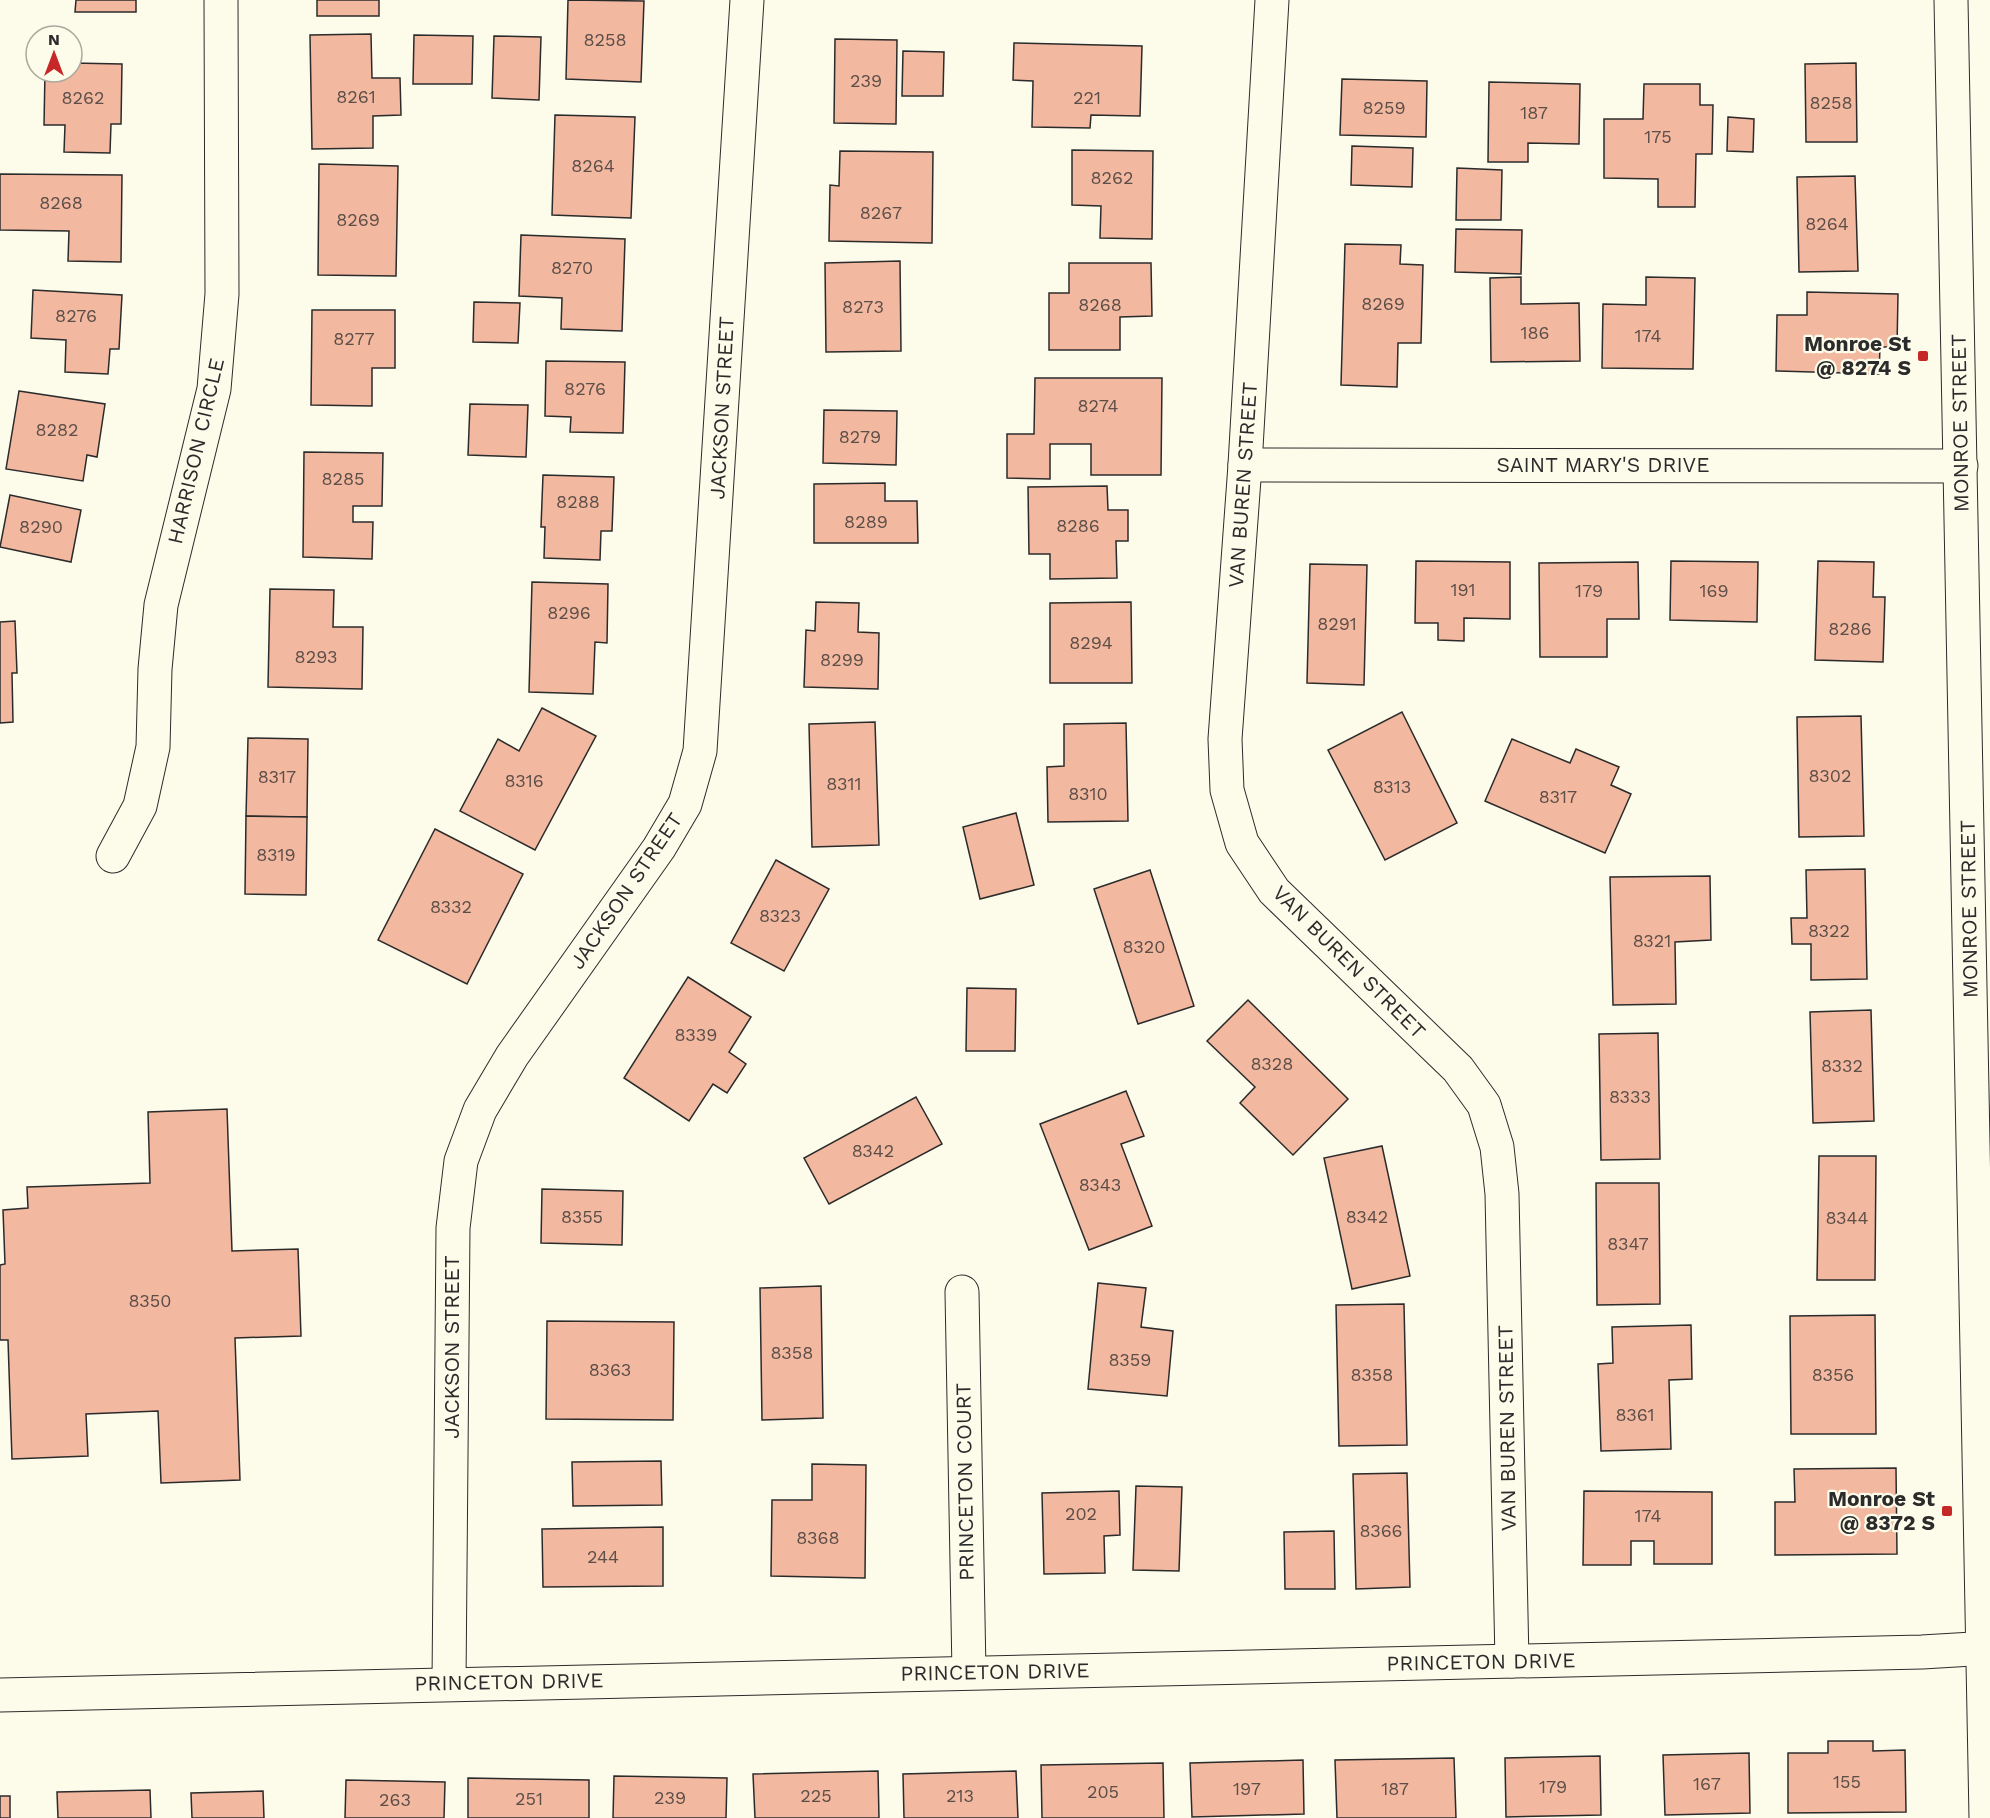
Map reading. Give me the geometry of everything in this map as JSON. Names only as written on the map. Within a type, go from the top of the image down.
[{"type":"street","name":"HARRISON CIRCLE","points":[[113,856],[140,806],[153,747],[155,669],[161,605],[214,389],[222,294],[221,0]]},
{"type":"street","name":"JACKSON STREET","points":[[449,1683],[453,1228],[461,1161],[480,1110],[512,1056],[670,831],[685,804],[700,751],[747,0]]},
{"type":"street","name":"VAN BUREN STREET","points":[[1272,0],[1245,465],[1225,740],[1227,790],[1242,843],[1274,891],[1458,1069],[1484,1105],[1497,1147],[1502,1194],[1512,1661]]},
{"type":"street","name":"MONROE STREET","points":[[1952,0],[1986,1649],[1986,1818]]},
{"type":"street","name":"SAINT MARY'S DRIVE","points":[[1245,465],[1961,466]]},
{"type":"street","name":"PRINCETON COURT","points":[[962,1292],[969,1672]]},
{"type":"street","name":"PRINCETON DRIVE","points":[[0,1695],[1986,1649]]},
{"type":"building","points":[[76,0],[136,0],[136,12],[75,12]]},
{"type":"building","points":[[317,0],[379,0],[379,16],[317,16]]},
{"type":"building","points":[[568,0],[644,1],[641,82],[566,79]]},
{"type":"building","points":[[371,34],[372,78],[400,78],[401,115],[373,116],[373,148],[312,149],[310,35]]},
{"type":"building","points":[[414,35],[473,36],[472,84],[413,84]]},
{"type":"building","points":[[494,36],[541,37],[539,100],[492,98]]},
{"type":"building","points":[[835,39],[897,40],[896,124],[834,123]]},
{"type":"building","points":[[1014,43],[1142,46],[1140,116],[1091,115],[1090,128],[1032,127],[1033,81],[1013,80]]},
{"type":"building","points":[[903,51],[944,52],[943,96],[902,96]]},
{"type":"building","points":[[84,63],[122,64],[121,124],[111,124],[110,153],[64,152],[65,125],[44,125],[45,84],[84,84]]},
{"type":"building","points":[[1856,63],[1857,142],[1806,142],[1805,64]]},
{"type":"building","points":[[1342,79],[1427,81],[1426,137],[1340,135]]},
{"type":"building","points":[[1489,82],[1580,84],[1579,144],[1528,143],[1528,162],[1488,162]]},
{"type":"building","points":[[1644,84],[1700,84],[1700,105],[1713,105],[1712,154],[1696,154],[1695,207],[1658,207],[1658,179],[1604,178],[1604,119],[1643,119]]},
{"type":"building","points":[[555,115],[635,117],[631,218],[552,215]]},
{"type":"building","points":[[1728,117],[1754,119],[1753,152],[1727,151]]},
{"type":"building","points":[[1352,146],[1413,148],[1412,187],[1351,185]]},
{"type":"building","points":[[1072,150],[1153,151],[1152,239],[1100,238],[1101,206],[1072,205]]},
{"type":"building","points":[[840,151],[933,152],[932,243],[829,241],[830,185],[839,186]]},
{"type":"building","points":[[319,164],[398,166],[396,276],[318,275]]},
{"type":"building","points":[[1457,168],[1502,170],[1501,220],[1456,220]]},
{"type":"building","points":[[0,174],[122,175],[121,262],[68,261],[69,231],[0,230]]},
{"type":"building","points":[[1855,176],[1858,271],[1799,272],[1797,177]]},
{"type":"building","points":[[1456,229],[1522,230],[1521,274],[1455,272]]},
{"type":"building","points":[[521,235],[625,239],[622,331],[561,329],[562,298],[519,296]]},
{"type":"building","points":[[1345,244],[1401,245],[1400,264],[1423,265],[1421,343],[1398,343],[1397,387],[1341,385]]},
{"type":"building","points":[[900,261],[901,351],[826,352],[825,263]]},
{"type":"building","points":[[1069,263],[1151,263],[1152,316],[1120,317],[1120,350],[1049,350],[1049,293],[1069,293]]},
{"type":"building","points":[[1521,277],[1521,304],[1579,303],[1580,361],[1491,362],[1490,278]]},
{"type":"building","points":[[1646,277],[1695,278],[1693,369],[1602,368],[1603,304],[1646,305]]},
{"type":"building","points":[[33,290],[122,295],[119,349],[110,349],[108,374],[65,372],[66,340],[31,338]]},
{"type":"building","points":[[1807,292],[1898,294],[1897,347],[1880,347],[1879,374],[1776,371],[1777,315],[1807,315]]},
{"type":"building","points":[[474,302],[520,303],[518,343],[473,342]]},
{"type":"building","points":[[312,310],[395,310],[395,368],[372,368],[372,406],[311,405]]},
{"type":"building","points":[[546,361],[625,362],[623,433],[570,432],[571,417],[545,416]]},
{"type":"building","points":[[1035,378],[1162,378],[1161,475],[1091,475],[1091,444],[1050,444],[1050,479],[1007,478],[1007,434],[1034,434]]},
{"type":"building","points":[[19,391],[105,404],[97,457],[87,455],[83,481],[6,469]]},
{"type":"building","points":[[470,404],[528,405],[526,457],[468,455]]},
{"type":"building","points":[[824,410],[897,411],[896,465],[823,463]]},
{"type":"building","points":[[304,452],[383,453],[382,506],[353,506],[353,522],[373,522],[372,559],[303,557]]},
{"type":"building","points":[[543,475],[614,477],[612,531],[601,531],[600,560],[544,558],[545,527],[541,527]]},
{"type":"building","points":[[885,483],[885,501],[917,501],[918,543],[814,543],[814,484]]},
{"type":"building","points":[[1107,486],[1108,510],[1128,510],[1128,541],[1116,541],[1117,578],[1050,579],[1050,554],[1029,554],[1028,487]]},
{"type":"building","points":[[10,495],[81,510],[71,562],[0,547]]},
{"type":"building","points":[[1416,561],[1510,562],[1510,619],[1464,618],[1464,641],[1438,640],[1438,623],[1415,623]]},
{"type":"building","points":[[1671,561],[1758,562],[1757,622],[1670,620]]},
{"type":"building","points":[[1818,561],[1874,562],[1873,597],[1885,597],[1883,662],[1815,660]]},
{"type":"building","points":[[1638,562],[1639,619],[1607,619],[1607,657],[1540,657],[1539,563]]},
{"type":"building","points":[[1310,564],[1367,565],[1364,685],[1307,683]]},
{"type":"building","points":[[532,582],[608,584],[607,643],[595,642],[593,694],[529,692]]},
{"type":"building","points":[[270,589],[334,590],[333,627],[363,627],[362,689],[268,687]]},
{"type":"building","points":[[816,602],[859,603],[858,632],[879,633],[878,689],[804,687],[806,630],[815,631]]},
{"type":"building","points":[[1131,602],[1132,683],[1050,683],[1050,603]]},
{"type":"building","points":[[15,621],[17,673],[12,673],[13,722],[0,723],[0,622]]},
{"type":"building","points":[[542,708],[596,736],[535,850],[460,811],[498,739],[519,751]]},
{"type":"building","points":[[1402,712],[1457,823],[1385,860],[1328,750]]},
{"type":"building","points":[[1861,716],[1864,836],[1799,837],[1797,717]]},
{"type":"building","points":[[875,722],[879,845],[812,847],[809,724]]},
{"type":"building","points":[[1126,723],[1128,821],[1048,822],[1047,767],[1064,766],[1064,724]]},
{"type":"building","points":[[248,738],[308,739],[307,817],[246,816]]},
{"type":"building","points":[[1512,739],[1570,763],[1576,749],[1619,767],[1611,785],[1631,794],[1605,853],[1485,801]]},
{"type":"building","points":[[1016,813],[1034,885],[980,899],[963,827]]},
{"type":"building","points":[[246,816],[307,817],[306,895],[245,894]]},
{"type":"building","points":[[435,829],[523,874],[467,984],[378,940]]},
{"type":"building","points":[[776,860],[829,889],[784,971],[731,943]]},
{"type":"building","points":[[1865,869],[1867,979],[1811,980],[1811,944],[1792,944],[1791,918],[1807,918],[1806,870]]},
{"type":"building","points":[[1150,870],[1194,1006],[1138,1024],[1094,889]]},
{"type":"building","points":[[1710,876],[1711,940],[1675,942],[1676,1004],[1613,1005],[1610,877]]},
{"type":"building","points":[[688,977],[751,1017],[729,1052],[746,1064],[727,1093],[713,1084],[689,1121],[624,1078]]},
{"type":"building","points":[[967,988],[1016,989],[1015,1051],[966,1051]]},
{"type":"building","points":[[1248,1000],[1348,1099],[1293,1155],[1240,1103],[1255,1087],[1207,1041]]},
{"type":"building","points":[[1871,1010],[1874,1121],[1813,1123],[1810,1012]]},
{"type":"building","points":[[1658,1033],[1660,1159],[1601,1160],[1599,1034]]},
{"type":"building","points":[[1126,1091],[1144,1136],[1121,1144],[1152,1226],[1089,1250],[1040,1124]]},
{"type":"building","points":[[916,1097],[942,1144],[829,1204],[804,1158]]},
{"type":"building","points":[[227,1109],[232,1251],[298,1249],[301,1336],[235,1338],[240,1480],[161,1483],[158,1411],[86,1414],[88,1456],[12,1459],[8,1340],[0,1340],[0,1265],[5,1264],[3,1210],[28,1208],[27,1187],[150,1183],[148,1112]]},
{"type":"building","points":[[1382,1146],[1410,1276],[1352,1289],[1324,1158]]},
{"type":"building","points":[[1819,1156],[1876,1156],[1875,1280],[1817,1280]]},
{"type":"building","points":[[1596,1183],[1659,1183],[1660,1304],[1597,1305]]},
{"type":"building","points":[[542,1189],[623,1191],[622,1245],[541,1243]]},
{"type":"building","points":[[1098,1283],[1146,1288],[1141,1327],[1173,1331],[1167,1396],[1088,1389]]},
{"type":"building","points":[[821,1286],[823,1418],[762,1420],[760,1288]]},
{"type":"building","points":[[1404,1304],[1407,1445],[1339,1446],[1336,1305]]},
{"type":"building","points":[[1875,1315],[1876,1434],[1791,1434],[1790,1316]]},
{"type":"building","points":[[547,1321],[674,1322],[673,1420],[546,1419]]},
{"type":"building","points":[[1691,1325],[1692,1379],[1669,1380],[1671,1449],[1601,1451],[1598,1364],[1613,1363],[1612,1327]]},
{"type":"building","points":[[661,1461],[662,1505],[573,1506],[572,1462]]},
{"type":"building","points":[[812,1464],[866,1465],[865,1578],[771,1576],[772,1500],[812,1500]]},
{"type":"building","points":[[1896,1468],[1897,1554],[1775,1555],[1775,1502],[1795,1502],[1794,1469]]},
{"type":"building","points":[[1407,1473],[1410,1587],[1356,1589],[1353,1474]]},
{"type":"building","points":[[1136,1486],[1182,1487],[1179,1571],[1133,1570]]},
{"type":"building","points":[[1119,1491],[1120,1535],[1104,1536],[1105,1573],[1044,1574],[1042,1493]]},
{"type":"building","points":[[1584,1491],[1712,1492],[1712,1564],[1654,1564],[1654,1541],[1631,1541],[1631,1565],[1583,1565]]},
{"type":"building","points":[[663,1527],[663,1586],[543,1587],[542,1529]]},
{"type":"building","points":[[1334,1531],[1335,1589],[1285,1589],[1284,1532]]},
{"type":"building","points":[[1828,1741],[1873,1741],[1873,1751],[1905,1750],[1906,1812],[1788,1813],[1788,1753],[1828,1753]]},
{"type":"building","points":[[1749,1753],[1750,1813],[1665,1815],[1663,1755]]},
{"type":"building","points":[[1600,1756],[1601,1815],[1506,1817],[1505,1758]]},
{"type":"building","points":[[1454,1758],[1456,1818],[1337,1818],[1335,1760]]},
{"type":"building","points":[[1303,1760],[1304,1814],[1192,1817],[1190,1763]]},
{"type":"building","points":[[1163,1763],[1164,1818],[1042,1818],[1041,1765]]},
{"type":"building","points":[[878,1771],[879,1818],[755,1818],[753,1774]]},
{"type":"building","points":[[1016,1771],[1018,1818],[904,1818],[903,1774]]},
{"type":"building","points":[[614,1776],[727,1778],[726,1818],[613,1818]]},
{"type":"building","points":[[468,1778],[589,1780],[589,1818],[468,1818]]},
{"type":"building","points":[[346,1780],[445,1782],[444,1818],[345,1818]]},
{"type":"building","points":[[150,1790],[151,1818],[58,1818],[57,1792]]},
{"type":"building","points":[[263,1791],[264,1818],[192,1818],[191,1793]]},
{"type":"building","points":[[0,1796],[10,1796],[10,1818],[0,1818]]},
{"type":"place","name":"Monroe St @ 8274 S","points":[[1923,356]]},
{"type":"place","name":"Monroe St @ 8372 S","points":[[1947,1511]]}]
